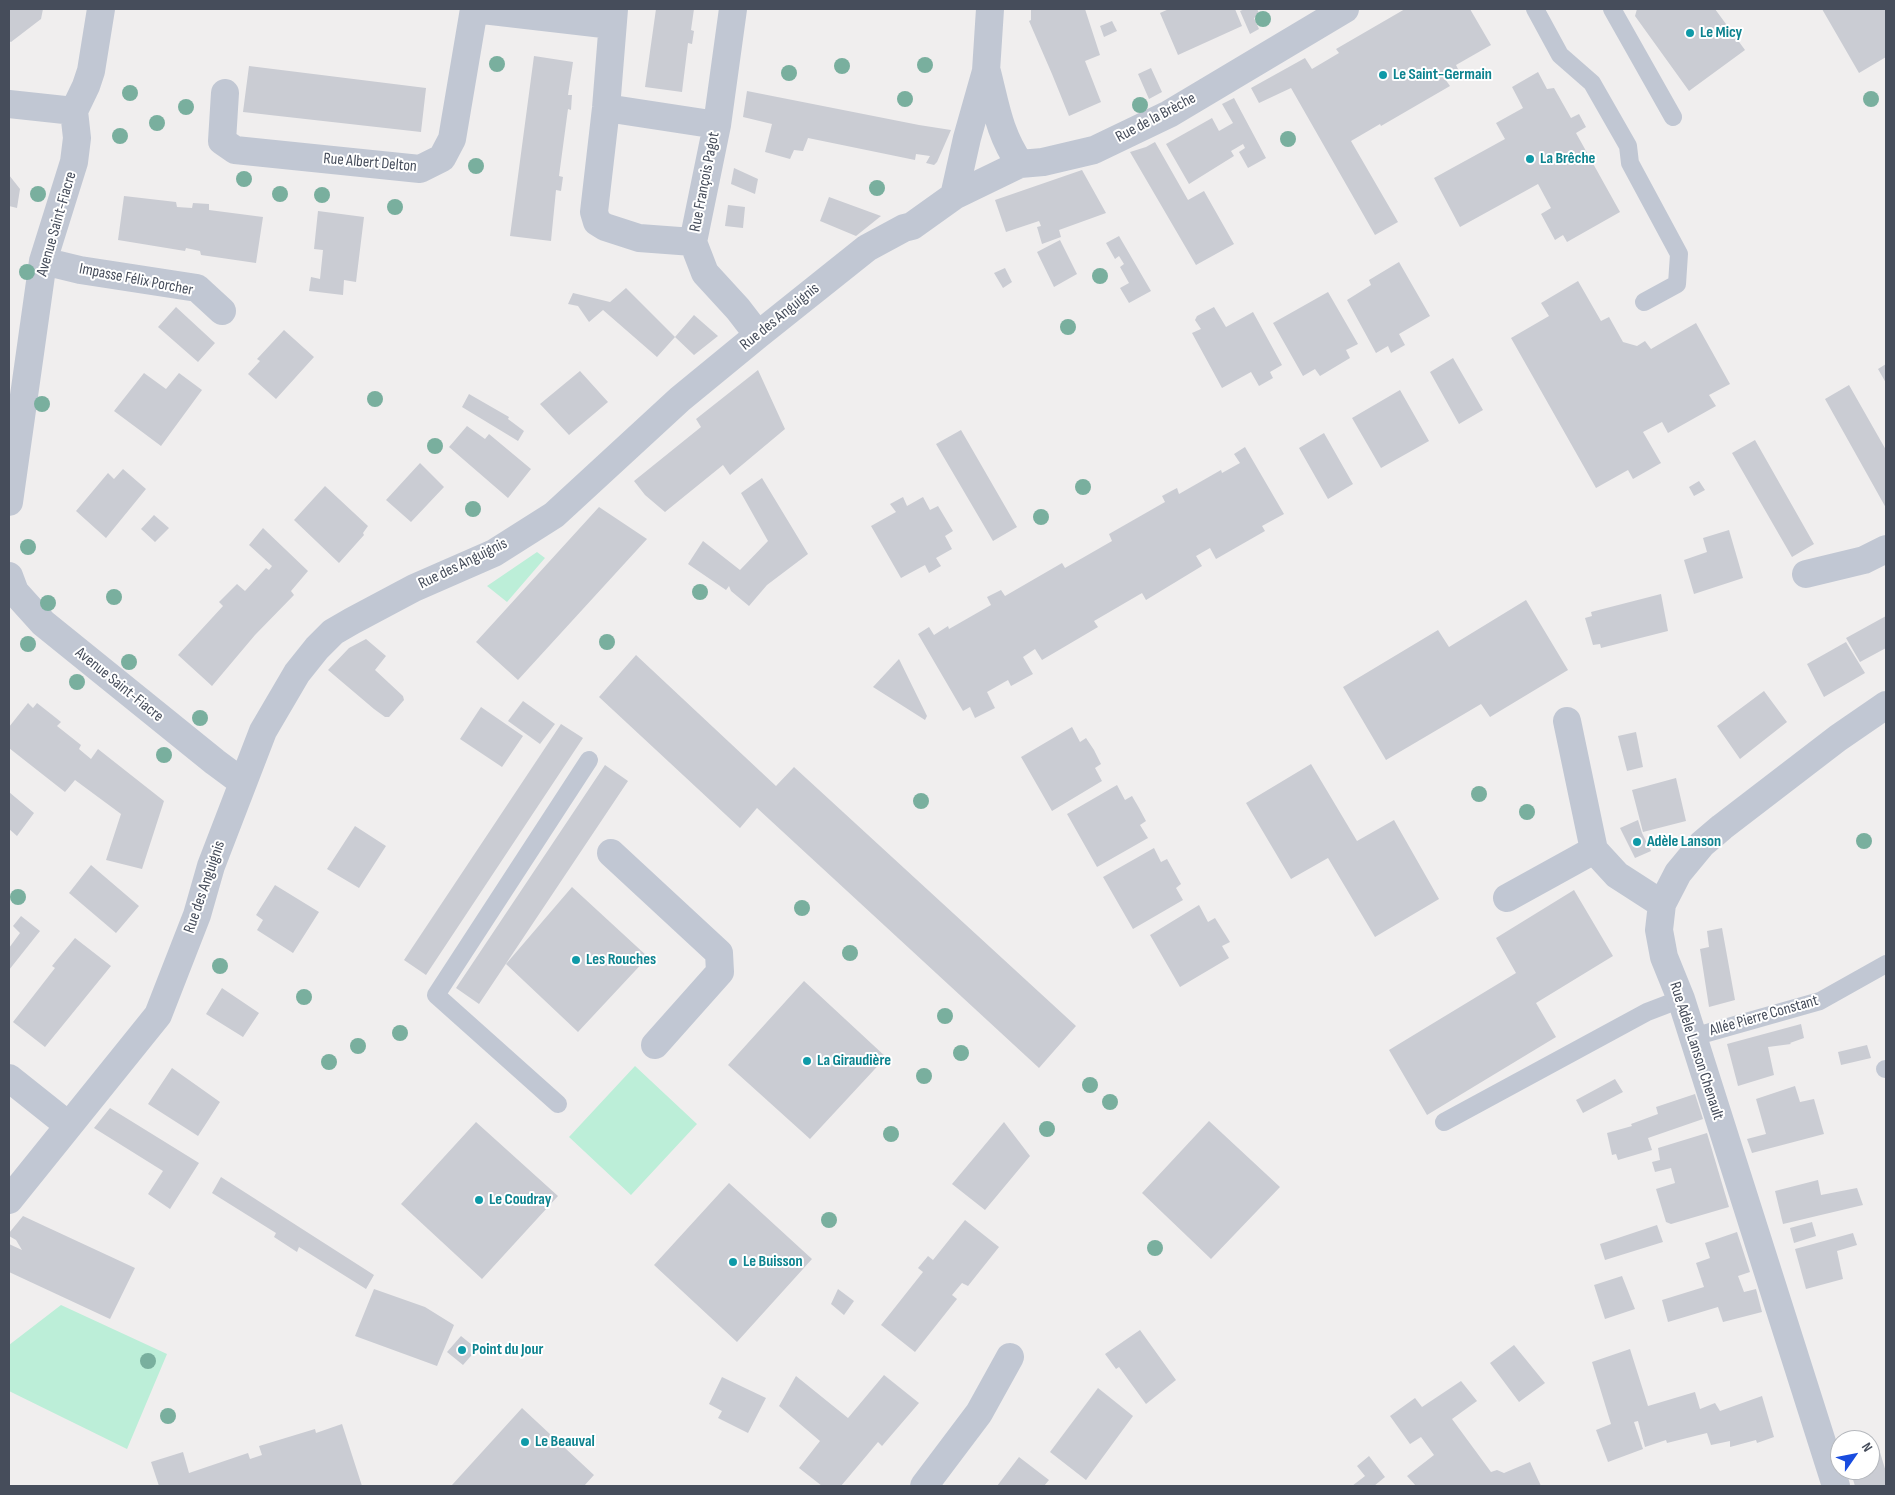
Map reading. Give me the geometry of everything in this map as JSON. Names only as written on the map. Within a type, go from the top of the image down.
[{"type":"street","name":"Avenue Saint-Fiacre","points":[[9,502],[43,260],[74,162],[77,138],[74,111],[91,71],[101,9]]},
{"type":"street","name":"Rue Albert Delton","points":[[225,94],[222,141],[235,150],[420,169],[442,158],[452,139],[474,9],[613,17],[606,108],[594,212],[597,222],[605,227],[639,238],[693,242]]},
{"type":"street","name":"Rue François Pagot","points":[[733,9],[717,125],[693,242],[705,273],[758,334]]},
{"type":"street","points":[[954,196],[967,138],[986,71],[990,9]]},
{"type":"street","name":"Rue de la Brèche","points":[[954,196],[1020,164],[1043,162],[1094,150],[1169,114],[1346,9]]},
{"type":"street","points":[[986,71],[1002,133],[1008,147],[1020,164]]},
{"type":"street","points":[[9,104],[74,111]]},
{"type":"street","points":[[606,108],[717,125]]},
{"type":"street","name":"Rue des Anguignis","points":[[9,1200],[158,1015],[197,915],[211,866],[242,782],[263,731],[297,673],[317,648],[333,632],[414,588],[494,553],[554,515],[680,399],[758,334],[867,248],[904,228],[912,226],[954,196]]},
{"type":"street","name":"Impasse Félix Porcher","points":[[43,260],[80,270],[197,288],[222,311]]},
{"type":"street","points":[[1806,574],[1864,560],[1886,549]]},
{"type":"street","name":"Avenue Saint-Fiacre","points":[[9,576],[15,592],[43,623],[242,782]]},
{"type":"street","name":"Rue Adèle Lanson Chenault","points":[[1836,1486],[1681,999],[1664,957],[1659,930],[1662,904],[1678,873],[1702,844],[1831,744],[1886,705]]},
{"type":"street","points":[[1567,721],[1594,850],[1617,875],[1662,904]]},
{"type":"street","points":[[1507,898],[1594,850]]},
{"type":"street","points":[[611,853],[719,953],[720,972],[655,1044]]},
{"type":"street","points":[[9,1078],[68,1126]]},
{"type":"street","points":[[924,1486],[978,1413],[1010,1357]]},
{"type":"lane","points":[[1535,9],[1560,55],[1592,84],[1628,146],[1630,163],[1679,254],[1677,284],[1644,302]]},
{"type":"lane","points":[[1612,9],[1673,117]]},
{"type":"lane","points":[[558,1104],[436,995],[589,760]]},
{"type":"lane","name":"Allée Pierre Constant","points":[[1693,1037],[1820,1000],[1886,964]]},
{"type":"lane","points":[[1444,1122],[1646,1012],[1681,999]]},
{"type":"green space","points":[[537,552],[545,558],[507,602],[487,586]]},
{"type":"green space","points":[[635,1066],[697,1124],[631,1195],[569,1137]]},
{"type":"green space","points":[[61,1305],[167,1354],[127,1449],[9,1391],[9,1345]]},
{"type":"building","points":[[9,9],[43,9],[41,19],[11,42],[9,41]]},
{"type":"building","points":[[656,9],[694,9],[691,30],[694,31],[692,44],[688,43],[682,92],[645,87]]},
{"type":"building","points":[[1031,9],[1085,9],[1100,55],[1085,61],[1101,102],[1069,116],[1029,21],[1031,20]]},
{"type":"building","points":[[1169,9],[1235,9],[1242,26],[1178,55],[1160,13]]},
{"type":"building","points":[[1257,9],[1260,15],[1254,18],[1259,29],[1250,34],[1240,11]]},
{"type":"building","name":"Le Saint-Germain","points":[[1405,9],[1470,9],[1491,45],[1456,65],[1459,71],[1445,79],[1450,86],[1351,141],[1398,222],[1375,235],[1291,88],[1259,103],[1251,88],[1305,58],[1312,69],[1339,53],[1336,49]]},
{"type":"building","name":"Le Micy","points":[[1637,9],[1715,9],[1745,50],[1689,91],[1635,16]]},
{"type":"building","points":[[1822,9],[1886,9],[1886,57],[1859,73]]},
{"type":"building","points":[[1112,21],[1117,31],[1104,37],[1100,26]]},
{"type":"building","points":[[534,56],[573,62],[568,95],[572,95],[571,110],[568,109],[559,176],[563,177],[561,191],[556,190],[551,241],[510,236]]},
{"type":"building","points":[[249,66],[426,88],[421,132],[243,112]]},
{"type":"building","points":[[1151,68],[1162,92],[1149,99],[1138,74]]},
{"type":"building","name":"La Brêche","points":[[1538,72],[1547,89],[1554,88],[1571,118],[1579,114],[1586,127],[1576,133],[1620,212],[1567,242],[1563,235],[1555,240],[1541,214],[1551,208],[1538,184],[1460,227],[1434,178],[1505,139],[1496,123],[1523,108],[1512,87]]},
{"type":"building","points":[[747,91],[951,130],[934,165],[926,163],[930,156],[916,154],[915,160],[808,138],[803,151],[794,150],[790,159],[765,152],[772,124],[743,117]]},
{"type":"building","points":[[1234,98],[1266,158],[1248,168],[1239,152],[1245,148],[1243,144],[1231,151],[1234,156],[1189,184],[1166,144],[1212,118],[1219,131],[1233,123],[1222,104]]},
{"type":"building","points":[[1155,142],[1188,200],[1204,191],[1234,244],[1196,265],[1130,152]]},
{"type":"building","points":[[734,168],[758,179],[755,194],[731,184]]},
{"type":"building","points":[[1082,170],[1106,213],[1059,230],[1061,237],[1042,244],[1037,227],[1041,226],[1039,221],[1006,232],[995,200]]},
{"type":"building","points":[[9,175],[20,189],[17,208],[9,206]]},
{"type":"building","points":[[124,196],[176,202],[177,207],[192,208],[193,203],[209,204],[209,210],[263,217],[256,263],[201,255],[200,251],[186,248],[185,251],[118,240]]},
{"type":"building","points":[[829,197],[881,216],[856,236],[820,221]]},
{"type":"building","points":[[728,205],[745,207],[743,228],[725,226]]},
{"type":"building","points":[[318,211],[364,217],[356,282],[344,280],[343,295],[309,291],[311,277],[320,279],[323,250],[314,249]]},
{"type":"building","points":[[1119,236],[1151,291],[1129,303],[1120,288],[1129,283],[1120,267],[1124,264],[1119,256],[1115,259],[1106,243]]},
{"type":"building","points":[[1060,240],[1077,274],[1054,287],[1037,252]]},
{"type":"building","points":[[1399,262],[1430,316],[1399,334],[1405,345],[1391,353],[1388,346],[1376,353],[1347,300],[1371,285],[1369,280]]},
{"type":"building","points":[[1005,268],[1012,282],[1003,288],[994,273]]},
{"type":"building","points":[[1578,281],[1601,321],[1609,317],[1623,342],[1637,346],[1645,341],[1651,349],[1696,323],[1730,384],[1709,395],[1716,406],[1668,433],[1662,422],[1643,432],[1661,463],[1633,479],[1628,470],[1596,488],[1511,338],[1549,316],[1541,303]]},
{"type":"building","points":[[626,288],[675,337],[657,357],[603,310],[589,322],[578,306],[568,304],[573,293],[610,302]]},
{"type":"building","points":[[1328,292],[1358,344],[1346,350],[1350,358],[1320,376],[1315,369],[1303,376],[1273,323]]},
{"type":"building","points":[[176,307],[215,343],[198,362],[158,327]]},
{"type":"building","points":[[1214,307],[1226,327],[1253,312],[1282,365],[1270,372],[1273,378],[1259,386],[1251,372],[1222,388],[1192,333],[1201,329],[1195,320],[1197,316]]},
{"type":"building","points":[[694,315],[718,336],[694,355],[675,337]]},
{"type":"building","points":[[284,330],[314,357],[276,399],[248,374],[260,361],[257,359]]},
{"type":"building","points":[[1453,358],[1483,410],[1459,424],[1430,372]]},
{"type":"building","points":[[1886,364],[1886,383],[1878,369]]},
{"type":"building","points":[[758,370],[785,429],[730,475],[723,465],[665,512],[645,495],[634,481],[701,427],[696,419]]},
{"type":"building","points":[[580,371],[608,402],[569,435],[540,404]]},
{"type":"building","points":[[144,373],[166,389],[179,373],[202,390],[161,446],[114,411]]},
{"type":"building","points":[[1849,385],[1886,450],[1886,508],[1825,399]]},
{"type":"building","points":[[1400,390],[1429,441],[1381,468],[1352,418]]},
{"type":"building","points":[[469,394],[509,417],[508,419],[524,431],[518,441],[462,407]]},
{"type":"building","points":[[467,426],[485,439],[489,434],[531,469],[508,498],[449,447]]},
{"type":"building","points":[[961,430],[1017,527],[993,541],[936,444]]},
{"type":"building","points":[[1324,433],[1353,484],[1328,499],[1299,448]]},
{"type":"building","points":[[1755,440],[1814,544],[1792,557],[1732,453]]},
{"type":"building","points":[[1245,447],[1284,514],[1262,526],[1265,531],[1216,559],[1210,548],[1196,556],[1202,566],[1146,600],[1142,593],[1094,621],[1098,627],[1042,660],[1035,649],[1023,657],[1033,674],[1011,686],[1008,680],[987,692],[995,708],[975,718],[970,707],[963,711],[918,634],[929,627],[934,635],[948,626],[949,629],[991,605],[987,597],[1001,590],[1005,596],[1062,563],[1065,568],[1112,541],[1109,534],[1165,502],[1162,496],[1177,488],[1179,494],[1221,470],[1222,473],[1240,463],[1234,454]]},
{"type":"building","points":[[420,463],[444,487],[411,522],[386,500]]},
{"type":"building","points":[[123,469],[146,489],[106,538],[76,511],[108,473],[114,479]]},
{"type":"building","points":[[762,478],[808,554],[767,585],[749,606],[731,591],[729,586],[726,590],[688,564],[703,541],[740,570],[768,541],[741,493]]},
{"type":"building","points":[[1699,481],[1705,490],[1694,496],[1689,487]]},
{"type":"building","points":[[325,486],[368,526],[363,533],[364,535],[339,563],[294,520]]},
{"type":"building","points":[[903,497],[907,506],[923,497],[930,510],[938,506],[953,531],[945,536],[952,549],[936,558],[941,566],[929,573],[925,565],[901,578],[871,526],[896,512],[890,504]]},
{"type":"building","points":[[599,507],[647,539],[518,680],[476,642]]},
{"type":"building","points":[[154,515],[169,528],[155,542],[141,529]]},
{"type":"building","points":[[263,528],[308,571],[291,591],[294,595],[255,635],[212,686],[178,655],[223,606],[219,602],[237,584],[245,591],[266,568],[269,570],[272,566],[249,545]]},
{"type":"building","points":[[1729,530],[1743,578],[1694,594],[1684,560],[1707,552],[1703,538]]},
{"type":"building","points":[[1661,594],[1668,631],[1601,648],[1600,644],[1593,645],[1585,618],[1592,616],[1591,612]]},
{"type":"building","points":[[1526,600],[1568,670],[1490,717],[1481,704],[1386,760],[1343,687],[1438,630],[1449,647]]},
{"type":"building","points":[[1886,616],[1886,648],[1860,662],[1846,638]]},
{"type":"building","points":[[366,639],[386,656],[375,670],[403,696],[404,700],[389,717],[385,717],[374,709],[328,670],[349,648]]},
{"type":"building","points":[[1846,642],[1865,673],[1824,697],[1807,664]]},
{"type":"building","points":[[636,655],[776,786],[794,767],[1076,1026],[1039,1068],[757,808],[740,828],[599,697]]},
{"type":"building","points":[[899,659],[927,716],[925,720],[873,687]]},
{"type":"building","points":[[1764,691],[1787,722],[1740,759],[1717,726]]},
{"type":"building","points":[[523,701],[555,724],[540,744],[508,721]]},
{"type":"building","points":[[28,703],[33,708],[37,703],[61,722],[57,726],[81,745],[79,749],[91,759],[98,749],[164,801],[142,869],[106,860],[121,814],[75,780],[65,792],[9,748],[9,727]]},
{"type":"building","points":[[481,707],[523,736],[502,767],[460,739]]},
{"type":"building","points":[[561,724],[583,738],[426,975],[404,960]]},
{"type":"building","points":[[1072,727],[1080,742],[1086,738],[1094,750],[1101,764],[1095,768],[1102,781],[1052,811],[1021,757]]},
{"type":"building","points":[[1636,732],[1643,767],[1627,771],[1618,736]]},
{"type":"building","points":[[1311,764],[1357,841],[1394,820],[1439,899],[1375,937],[1328,858],[1291,879],[1246,803]]},
{"type":"building","points":[[605,765],[628,781],[479,1004],[456,988]]},
{"type":"building","points":[[1676,778],[1686,821],[1643,832],[1632,790]]},
{"type":"building","points":[[1117,785],[1125,800],[1132,796],[1146,821],[1140,825],[1148,838],[1097,867],[1067,814]]},
{"type":"building","points":[[9,792],[34,813],[17,836],[9,829]]},
{"type":"building","name":"Adèle Lanson","points":[[1638,820],[1651,851],[1635,858],[1620,828]]},
{"type":"building","points":[[355,826],[386,846],[359,888],[327,869]]},
{"type":"building","points":[[1154,848],[1161,862],[1167,859],[1181,884],[1176,888],[1183,900],[1133,929],[1103,877]]},
{"type":"building","points":[[91,865],[139,906],[116,933],[69,893]]},
{"type":"building","points":[[275,885],[319,912],[293,953],[257,930],[263,920],[256,915]]},
{"type":"building","name":"Les Rouches","points":[[572,887],[648,957],[578,1032],[506,964]]},
{"type":"building","points":[[1574,890],[1613,956],[1536,1003],[1556,1037],[1427,1115],[1389,1050],[1516,973],[1496,938]]},
{"type":"building","points":[[1199,905],[1208,922],[1215,918],[1230,942],[1222,946],[1229,958],[1180,987],[1150,935]]},
{"type":"building","points":[[21,916],[40,931],[9,970],[9,948],[20,933],[13,926]]},
{"type":"building","points":[[1722,928],[1735,1000],[1709,1007],[1700,949],[1709,947],[1707,931]]},
{"type":"building","points":[[75,938],[111,966],[45,1047],[13,1022],[55,968],[52,966]]},
{"type":"building","name":"La Giraudière","points":[[804,981],[886,1057],[810,1139],[728,1065]]},
{"type":"building","points":[[222,988],[259,1013],[243,1037],[206,1014]]},
{"type":"building","points":[[1801,1024],[1804,1038],[1791,1044],[1768,1047],[1774,1075],[1738,1086],[1727,1044]]},
{"type":"building","points":[[1867,1045],[1871,1058],[1841,1065],[1838,1052]]},
{"type":"building","points":[[172,1068],[220,1102],[198,1136],[148,1104]]},
{"type":"building","points":[[1615,1079],[1623,1092],[1583,1113],[1576,1100]]},
{"type":"building","points":[[1795,1086],[1800,1102],[1814,1099],[1824,1134],[1752,1153],[1747,1139],[1766,1134],[1756,1099]]},
{"type":"building","points":[[1695,1094],[1703,1119],[1648,1138],[1652,1150],[1618,1160],[1616,1154],[1612,1155],[1607,1133],[1632,1126],[1631,1124],[1658,1114],[1656,1107]]},
{"type":"building","points":[[110,1108],[199,1163],[170,1209],[148,1194],[163,1171],[94,1128]]},
{"type":"building","points":[[1209,1121],[1280,1187],[1211,1259],[1142,1193]]},
{"type":"building","name":"Le Coudray","points":[[476,1122],[558,1196],[482,1279],[401,1204]]},
{"type":"building","points":[[1004,1122],[1030,1156],[985,1210],[952,1184]]},
{"type":"building","points":[[1707,1133],[1729,1207],[1671,1224],[1666,1222],[1656,1189],[1675,1183],[1671,1168],[1655,1172],[1652,1162],[1660,1160],[1658,1148]]},
{"type":"building","points":[[221,1177],[374,1275],[366,1289],[299,1247],[297,1252],[274,1237],[276,1233],[212,1193]]},
{"type":"building","points":[[1818,1180],[1821,1195],[1857,1188],[1863,1205],[1783,1224],[1775,1191]]},
{"type":"building","name":"Le Buisson","points":[[729,1183],[812,1259],[737,1342],[654,1265]]},
{"type":"building","points":[[23,1216],[135,1268],[110,1319],[9,1272],[9,1244],[22,1250],[16,1240],[9,1236],[9,1233]]},
{"type":"building","points":[[965,1220],[999,1247],[968,1286],[962,1283],[952,1295],[957,1299],[915,1352],[881,1325],[923,1272],[918,1268],[928,1256],[933,1260]]},
{"type":"building","points":[[1812,1222],[1816,1236],[1794,1243],[1790,1228]]},
{"type":"building","points":[[1657,1225],[1663,1242],[1605,1260],[1600,1244]]},
{"type":"building","points":[[1737,1232],[1750,1272],[1738,1276],[1744,1292],[1756,1289],[1762,1312],[1723,1322],[1718,1307],[1668,1322],[1662,1300],[1704,1287],[1696,1263],[1710,1258],[1705,1243]]},
{"type":"building","points":[[1853,1233],[1857,1245],[1837,1251],[1843,1279],[1806,1289],[1795,1249]]},
{"type":"building","points":[[1622,1276],[1635,1309],[1605,1319],[1594,1285]]},
{"type":"building","points":[[374,1289],[425,1307],[454,1325],[437,1366],[355,1336]]},
{"type":"building","points":[[838,1289],[854,1301],[844,1315],[831,1304]]},
{"type":"building","points":[[1140,1330],[1176,1380],[1146,1404],[1119,1367],[1116,1369],[1105,1354]]},
{"type":"building","name":"Point du Jour","points":[[461,1336],[477,1349],[463,1365],[447,1352]]},
{"type":"building","points":[[1514,1345],[1545,1383],[1519,1402],[1490,1363]]},
{"type":"building","points":[[1630,1349],[1648,1406],[1695,1392],[1700,1409],[1715,1403],[1720,1411],[1762,1396],[1774,1437],[1757,1443],[1756,1440],[1730,1447],[1730,1441],[1711,1445],[1707,1433],[1667,1443],[1666,1440],[1645,1447],[1638,1421],[1634,1422],[1643,1449],[1608,1462],[1596,1430],[1611,1424],[1592,1362]]},
{"type":"building","points":[[884,1375],[919,1403],[882,1446],[878,1442],[841,1486],[822,1486],[799,1468],[820,1441],[779,1406],[796,1376],[848,1418]]},
{"type":"building","points":[[722,1377],[766,1398],[748,1433],[718,1418],[722,1411],[709,1404]]},
{"type":"building","points":[[1461,1381],[1477,1401],[1452,1419],[1491,1472],[1497,1470],[1504,1473],[1530,1462],[1541,1486],[1416,1486],[1407,1476],[1434,1455],[1421,1437],[1410,1444],[1390,1416],[1415,1398],[1422,1407]]},
{"type":"building","points":[[1098,1388],[1133,1416],[1086,1480],[1050,1452]]},
{"type":"building","name":"Le Beauval","points":[[522,1408],[594,1475],[584,1486],[453,1486],[452,1485]]},
{"type":"building","points":[[342,1424],[362,1486],[159,1486],[151,1462],[183,1452],[189,1473],[248,1453],[250,1459],[262,1455],[259,1446],[315,1429],[316,1433]]},
{"type":"building","points":[[1880,1452],[1886,1472],[1886,1486],[1855,1486],[1853,1480],[1880,1480]]},
{"type":"building","points":[[1369,1456],[1385,1477],[1374,1486],[1352,1486],[1365,1476],[1357,1466]]},
{"type":"building","points":[[1019,1457],[1049,1480],[1044,1486],[997,1486]]},
{"type":"place","name":"Le Micy","points":[[1690,33]]},
{"type":"place","name":"Le Saint-Germain","points":[[1383,75]]},
{"type":"place","name":"La Brêche","points":[[1530,159]]},
{"type":"place","name":"Adèle Lanson","points":[[1637,842]]},
{"type":"place","name":"Les Rouches","points":[[576,960]]},
{"type":"place","name":"La Giraudière","points":[[807,1061]]},
{"type":"place","name":"Le Coudray","points":[[479,1200]]},
{"type":"place","name":"Le Buisson","points":[[733,1262]]},
{"type":"place","name":"Point du Jour","points":[[462,1350]]},
{"type":"place","name":"Le Beauval","points":[[525,1442]]}]
